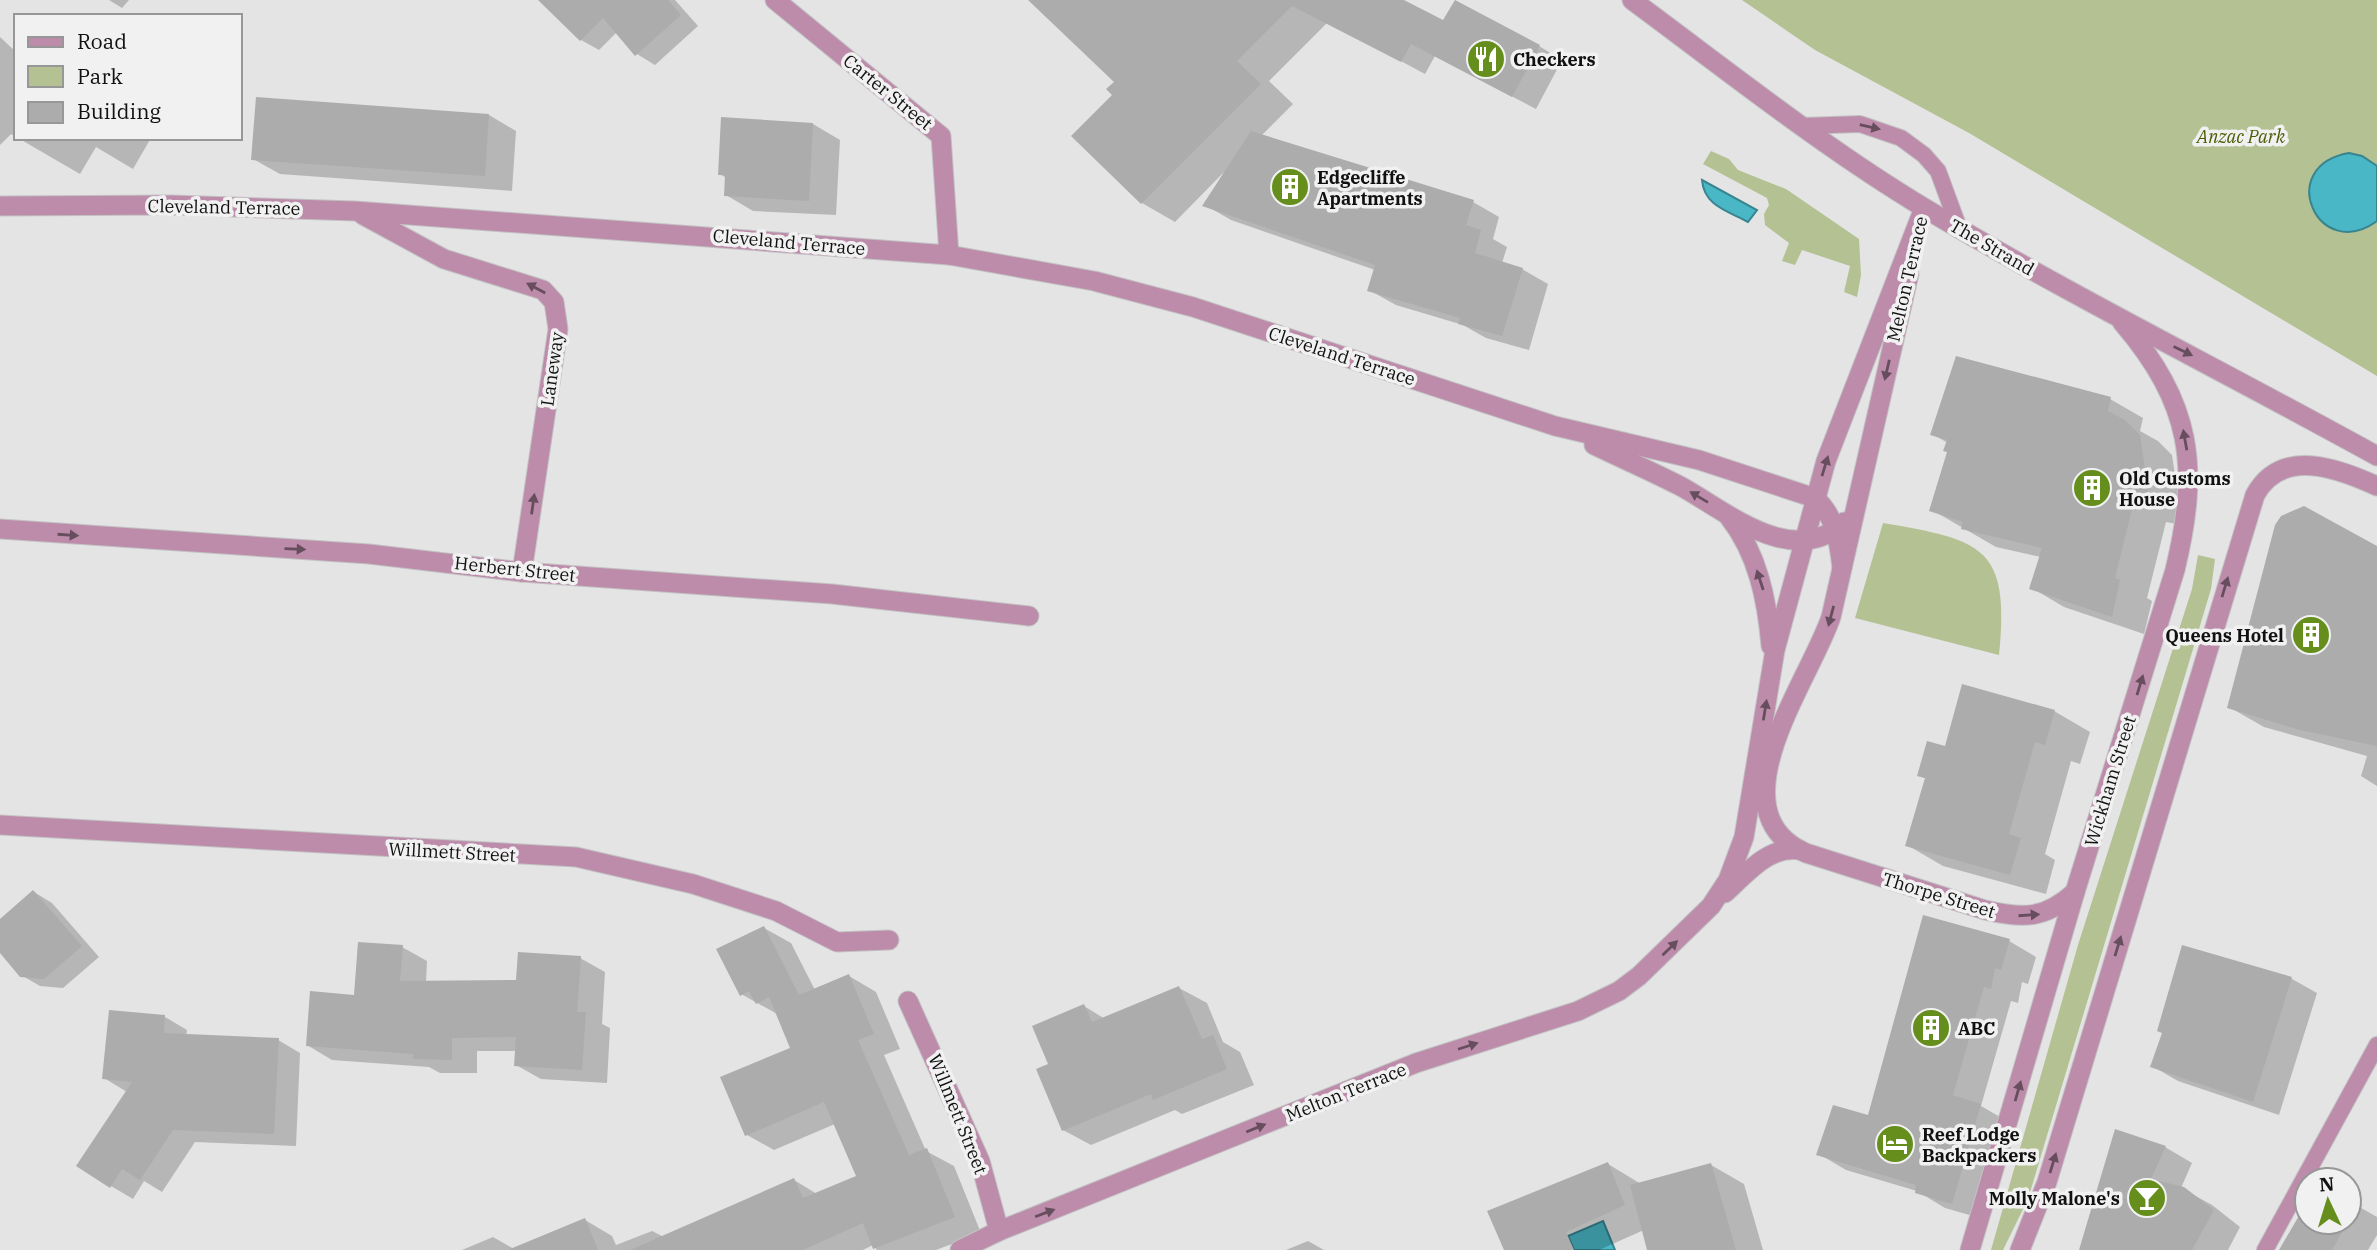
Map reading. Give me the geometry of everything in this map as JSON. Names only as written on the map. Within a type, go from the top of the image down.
[{"type":"street","name":"Carter Street","points":[[775,0],[941,136],[949,255]]},
{"type":"street","name":"The Strand","points":[[1632,0],[1802,126],[1924,208],[2122,322],[2220,369],[2377,456]]},
{"type":"street","name":"Cleveland Terrace","points":[[2,203],[355,211],[949,255],[1094,281],[1193,307],[1555,426],[1699,460],[1815,498]]},
{"type":"street","name":"Melton Terrace","points":[[1800,850],[1785,842],[1772,827],[1765,807],[1765,792],[1783,724],[1827,629],[1924,208]]},
{"type":"street","name":"Melton Terrace","points":[[1711,906],[1728,880],[1744,837],[1771,671],[1815,498],[1836,434],[1924,208]]},
{"type":"street","name":"Laneway","points":[[355,211],[443,259],[534,285],[554,302],[558,329],[522,572]]},
{"type":"street","name":"Wickham Street","points":[[1970,1250],[2075,892],[2175,570],[2187,508],[2187,451],[2178,412],[2158,368],[2122,322]]},
{"type":"street","name":"Cleveland Terrace","points":[[1555,426],[1664,478],[1772,537],[1806,538],[1822,536],[1836,529]]},
{"type":"street","points":[[2020,1250],[2047,1182],[2255,495],[2274,474],[2303,464],[2327,466],[2377,486]]},
{"type":"street","points":[[1836,529],[1851,513],[1859,493]]},
{"type":"street","points":[[1815,498],[1836,529],[1842,568]]},
{"type":"street","points":[[1726,513],[1745,543],[1762,584],[1769,626],[1771,671]]},
{"type":"street","name":"Herbert Street","points":[[0,529],[369,554],[522,572],[832,594],[1029,616]]},
{"type":"street","name":"Willmett Street","points":[[0,825],[576,857],[693,884],[776,911],[837,942],[889,940]]},
{"type":"street","name":"Melton Terrace","points":[[960,1250],[999,1231],[1416,1063],[1578,1011],[1619,991],[1639,976],[1711,906],[1772,854],[1784,849],[1800,850]]},
{"type":"street","name":"Thorpe Street","points":[[1800,850],[2007,916],[2043,914],[2055,909],[2075,892]]},
{"type":"street","name":"Willmett Street","points":[[908,1001],[980,1161],[999,1231]]},
{"type":"lane","points":[[1802,126],[1860,124],[1901,138],[1938,171],[1959,228]]},
{"type":"lane","points":[[2265,1250],[2377,1045]]},
{"type":"green space","name":"Anzac Park","points":[[1742,0],[2377,0],[2377,376],[1969,133],[1815,50]]},
{"type":"green space","points":[[1711,151],[1729,159],[1738,170],[1786,189],[1859,239],[1861,275],[1857,297],[1844,292],[1850,266],[1802,250],[1795,265],[1782,261],[1789,243],[1765,225],[1764,214],[1769,205],[1767,198],[1703,164]]},
{"type":"green space","points":[[1883,523],[1944,535],[1966,543],[1982,554],[1993,570],[1999,591],[1999,655],[1855,618]]},
{"type":"green space","points":[[2198,555],[2215,559],[2211,589],[2028,1199],[2003,1250],[1991,1250],[2078,945],[2192,589]]},
{"type":"water","points":[[2349,153],[2362,156],[2377,166],[2377,221],[2356,231],[2337,230],[2322,222],[2313,208],[2309,192],[2313,175],[2326,161]]},
{"type":"water","points":[[1702,180],[1757,210],[1748,222],[1725,211],[1707,196]]},
{"type":"water","points":[[1603,1221],[1615,1250],[1574,1250],[1568,1236]]},
{"type":"building","points":[[538,0],[668,0],[681,15],[635,56],[603,18],[580,41]]},
{"type":"building","points":[[1028,0],[1404,0],[1443,20],[1455,0],[1540,45],[1512,97],[1411,44],[1401,62],[1292,6],[1237,61],[1261,84],[1141,204],[1071,136],[1112,95],[1106,89],[1114,82]]},
{"type":"building","points":[[256,97],[489,114],[485,176],[251,160]]},
{"type":"building","points":[[721,117],[813,123],[809,201],[724,196],[725,175],[718,175]]},
{"type":"building","points":[[1251,131],[1474,200],[1466,225],[1481,230],[1475,253],[1523,268],[1502,336],[1458,324],[1460,318],[1367,291],[1375,265],[1202,206]]},
{"type":"building","name":"Old Customs House","points":[[1956,356],[2111,397],[2108,411],[2125,420],[2140,435],[2145,470],[2151,472],[2145,507],[2133,505],[2115,578],[2120,580],[2112,617],[2029,589],[2042,548],[1961,529],[1963,522],[1929,511],[1947,452],[1943,451],[1947,440],[1930,435]]},
{"type":"building","name":"Queens Hotel","points":[[2304,506],[2377,546],[2377,746],[2300,730],[2227,708],[2275,525],[2281,516]]},
{"type":"building","points":[[1962,684],[2055,710],[2045,745],[2035,742],[2009,834],[2021,838],[2010,875],[1905,846],[1925,778],[1917,776],[1927,741],[1945,746]]},
{"type":"building","points":[[33,890],[82,946],[44,979],[20,977],[0,953],[0,919]]},
{"type":"building","points":[[1923,915],[2010,939],[2001,970],[1995,968],[1991,989],[1984,987],[1953,1095],[1981,1104],[1952,1204],[1915,1193],[1916,1185],[1816,1155],[1833,1105],[1868,1115]]},
{"type":"building","points":[[764,926],[799,995],[849,974],[874,1034],[858,1040],[909,1155],[927,1148],[955,1217],[873,1249],[863,1223],[803,1250],[630,1250],[794,1178],[803,1198],[856,1176],[824,1102],[745,1136],[720,1077],[790,1048],[769,997],[756,1004],[749,991],[740,996],[716,949]]},
{"type":"building","points":[[358,942],[403,945],[400,981],[516,980],[518,952],[581,956],[577,1012],[586,1012],[582,1070],[514,1066],[516,1037],[452,1038],[452,1060],[413,1059],[413,1054],[306,1046],[310,991],[354,995]]},
{"type":"building","points":[[2182,945],[2292,977],[2253,1102],[2150,1067],[2162,1033],[2157,1031]]},
{"type":"building","points":[[1179,986],[1202,1039],[1213,1035],[1227,1069],[1153,1100],[1151,1094],[1062,1131],[1036,1069],[1048,1064],[1032,1026],[1084,1004],[1092,1022]]},
{"type":"building","points":[[109,1010],[165,1015],[164,1033],[279,1038],[274,1134],[173,1130],[140,1180],[122,1169],[110,1188],[76,1166],[132,1082],[102,1079]]},
{"type":"building","name":"Molly Malone's","points":[[2115,1129],[2166,1146],[2151,1179],[2184,1187],[2214,1210],[2192,1250],[2079,1250]]},
{"type":"building","points":[[1608,1162],[1625,1205],[1566,1232],[1574,1250],[1504,1250],[1487,1211]]},
{"type":"building","points":[[1711,1163],[1736,1250],[1647,1250],[1630,1185]]},
{"type":"building","points":[[585,1218],[598,1250],[510,1250],[510,1249]]},
{"type":"building","points":[[2293,1226],[2293,1236],[2340,1236],[2332,1250],[2279,1250]]},
{"type":"place","name":"Checkers","points":[[1486,59]]},
{"type":"place","name":"Edgecliffe Apartments","points":[[1290,187]]},
{"type":"place","name":"Old Customs House","points":[[2092,488]]},
{"type":"place","name":"Queens Hotel","points":[[2311,635]]},
{"type":"place","name":"ABC","points":[[1931,1028]]},
{"type":"place","name":"Reef Lodge Backpackers","points":[[1895,1144]]},
{"type":"place","name":"Molly Malone's","points":[[2147,1198]]}]
